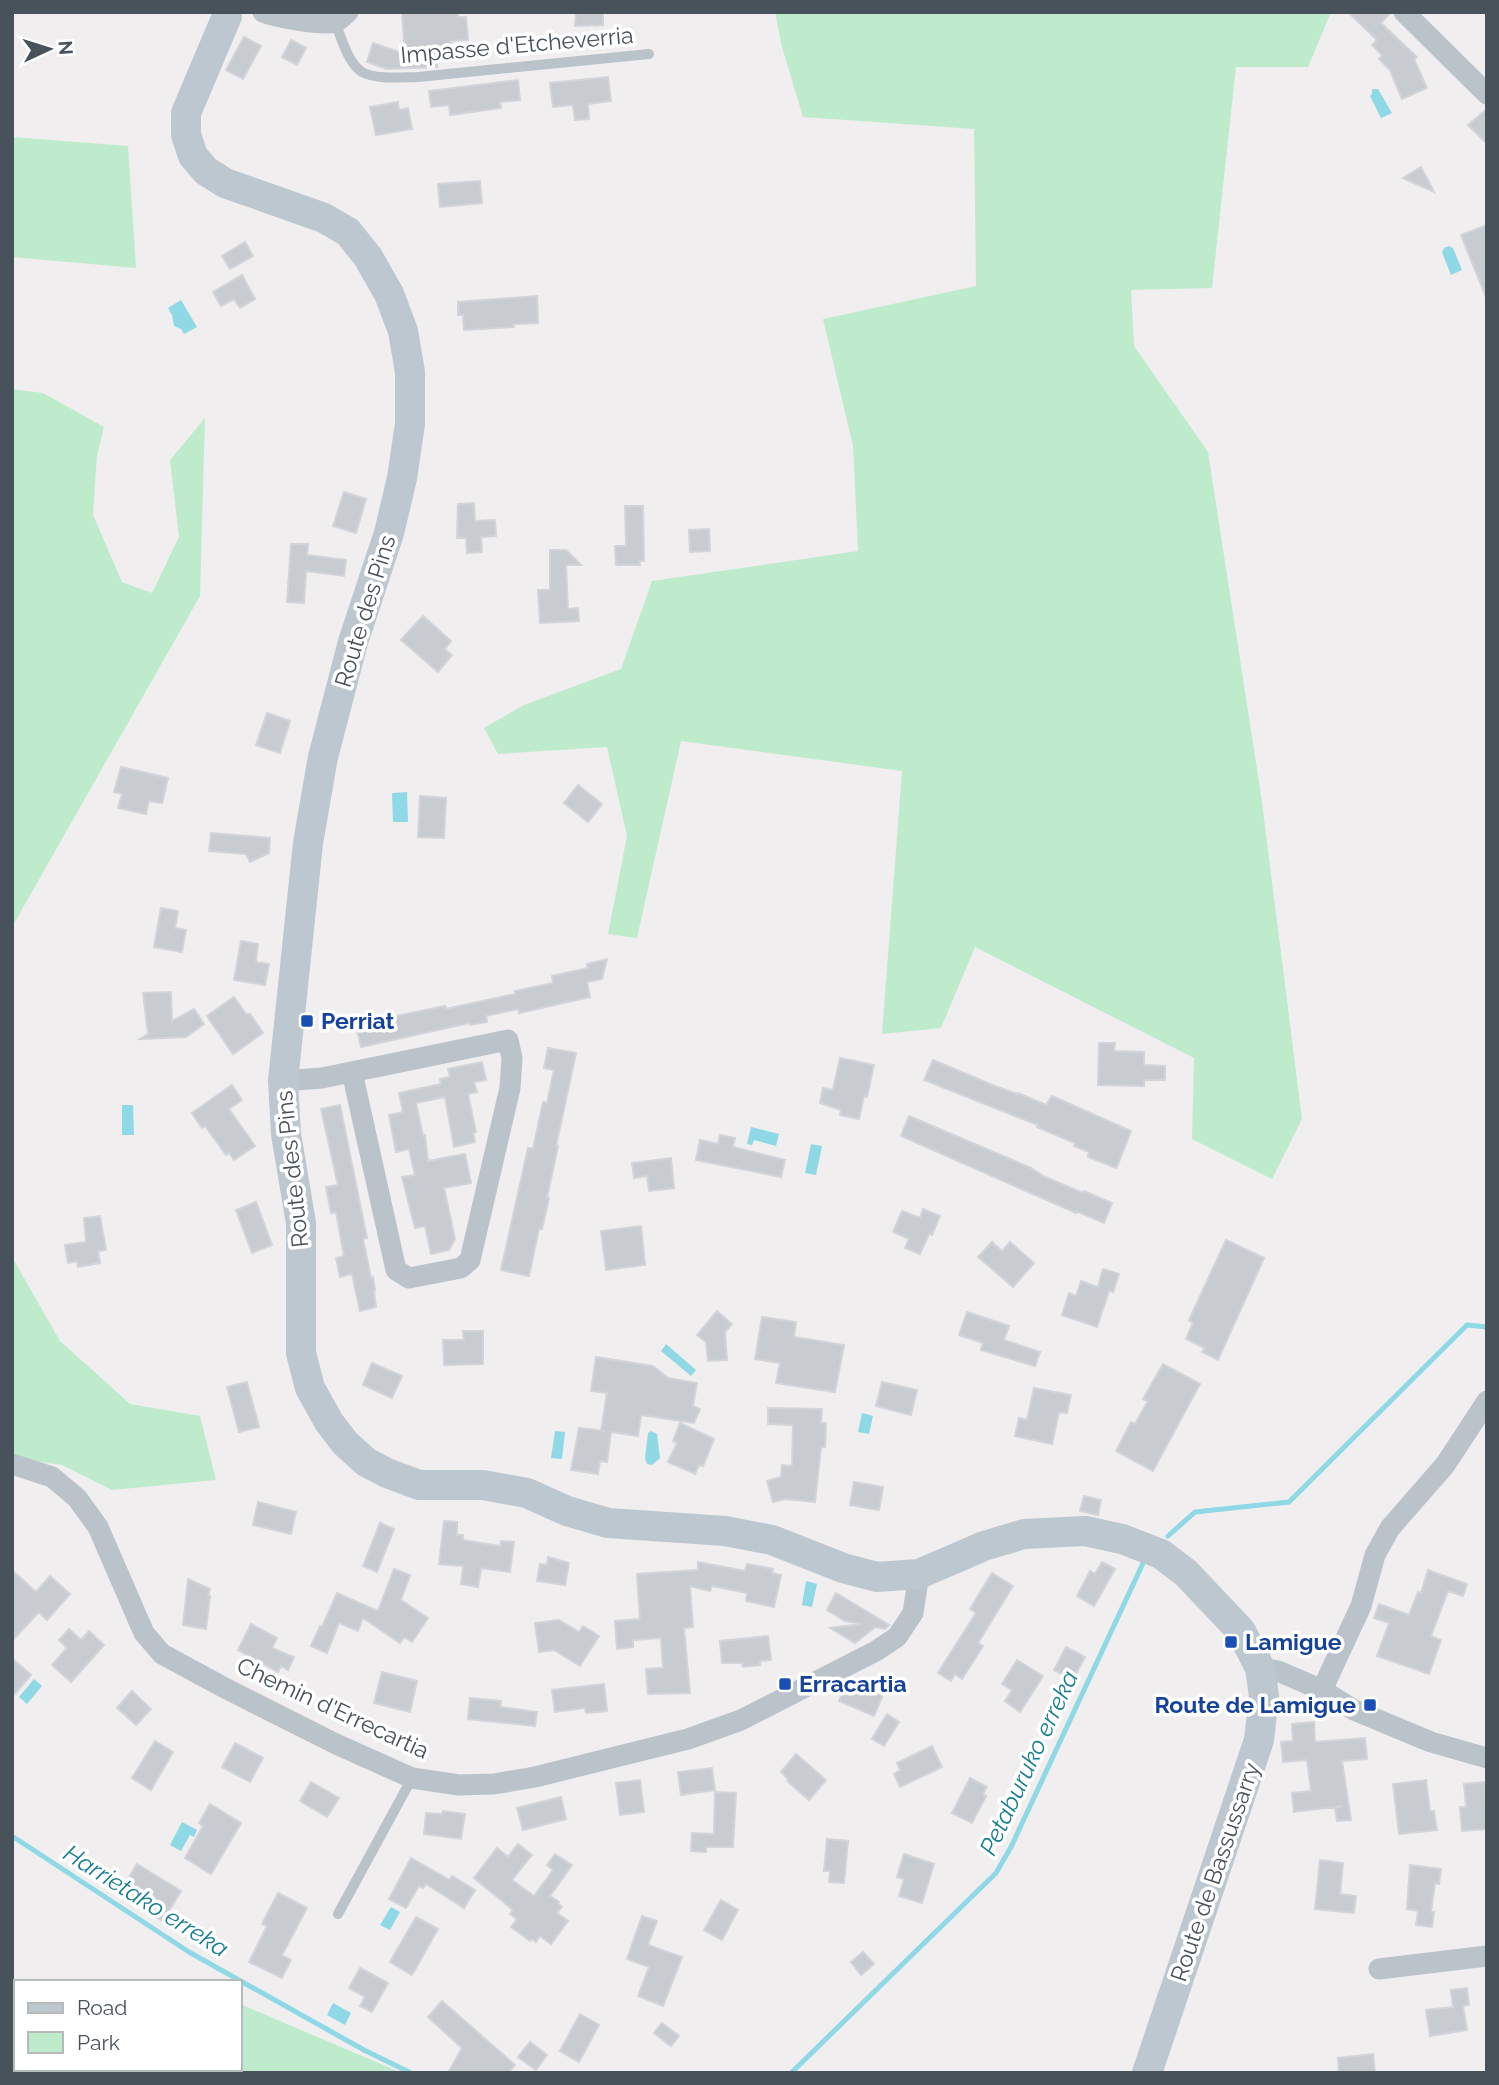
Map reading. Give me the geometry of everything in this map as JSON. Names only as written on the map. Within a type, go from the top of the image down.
[{"type":"street","points":[[263,12],[274,17],[342,17]]},
{"type":"street","points":[[1404,12],[1487,94]]},
{"type":"street","name":"Route des Pins","points":[[231,14],[186,113],[186,135],[193,156],[206,171],[225,183],[324,218],[348,232],[368,257],[389,294],[403,331],[410,372],[410,424],[402,478],[389,533],[353,642],[323,757],[308,843],[283,1081],[286,1134],[301,1223],[301,1353],[310,1388],[329,1422],[345,1443],[366,1462],[387,1474],[419,1485],[483,1485],[527,1493],[567,1511],[608,1523],[725,1531],[772,1541],[843,1568],[877,1577],[919,1574],[984,1546],[1024,1534],[1084,1531],[1122,1539],[1161,1554],[1186,1573],[1241,1631],[1260,1668]]},
{"type":"street","points":[[283,1081],[322,1078],[508,1040],[512,1058],[510,1088],[470,1260],[461,1268],[409,1278],[396,1269],[352,1072]]},
{"type":"street","points":[[1322,1690],[1361,1606],[1375,1555],[1390,1528],[1445,1465],[1487,1401]]},
{"type":"street","name":"Chemin d'Errecartia","points":[[12,1464],[52,1477],[77,1498],[98,1527],[144,1633],[162,1654],[336,1744],[412,1778],[459,1785],[521,1780],[688,1739],[741,1720],[876,1651],[897,1637],[913,1613],[919,1574]]},
{"type":"street","points":[[1260,1668],[1278,1671],[1322,1690],[1354,1710],[1431,1742],[1487,1758]]},
{"type":"street","name":"Route de Bassussarry","points":[[1147,2073],[1259,1740],[1264,1696],[1260,1668]]},
{"type":"street","points":[[1379,1969],[1487,1956]]},
{"type":"lane","name":"Impasse d'Etcheverria","points":[[342,17],[347,53],[362,72],[384,78],[649,54]]},
{"type":"lane","points":[[338,1914],[412,1778]]},
{"type":"green space","points":[[775,12],[1331,12],[1308,67],[1236,67],[1212,288],[1131,290],[1134,346],[1208,452],[1261,795],[1302,1119],[1272,1179],[1192,1139],[1194,1058],[975,947],[941,1028],[882,1034],[902,771],[681,741],[637,938],[608,934],[627,836],[607,747],[498,754],[484,728],[524,705],[621,669],[652,581],[858,551],[853,446],[823,319],[976,286],[974,129],[803,117],[782,47]]},
{"type":"green space","points":[[12,137],[128,146],[136,268],[12,257]]},
{"type":"green space","points":[[12,389],[43,393],[104,427],[97,455],[93,515],[122,582],[152,593],[179,537],[170,460],[205,418],[200,596],[12,927]]},
{"type":"green space","points":[[12,1257],[60,1341],[130,1404],[200,1416],[216,1480],[112,1490],[62,1465],[12,1458]]},
{"type":"green space","points":[[242,2005],[402,2073],[160,2073],[242,2071]]},
{"type":"water","points":[[1372,89],[1378,89],[1392,113],[1381,118],[1370,96]]},
{"type":"water","points":[[1449,246],[1453,248],[1462,270],[1451,275],[1442,252]]},
{"type":"water","points":[[181,300],[197,327],[184,334],[174,326],[168,308]]},
{"type":"water","points":[[407,792],[408,822],[393,822],[392,793]]},
{"type":"water","points":[[122,1105],[133,1105],[134,1135],[122,1135]]},
{"type":"water","points":[[751,1127],[779,1134],[776,1146],[754,1140],[752,1145],[747,1144]]},
{"type":"water","points":[[811,1144],[822,1146],[816,1175],[805,1173]]},
{"type":"water","points":[[666,1344],[696,1370],[691,1376],[661,1351]]},
{"type":"water","points":[[862,1413],[873,1416],[869,1434],[858,1432]]},
{"type":"water","points":[[555,1431],[565,1432],[562,1459],[551,1458]]},
{"type":"water","points":[[651,1431],[657,1434],[660,1458],[652,1465],[647,1464],[645,1458],[648,1433]]},
{"type":"water","points":[[806,1581],[817,1584],[812,1607],[802,1605]]},
{"type":"water","points":[[34,1679],[42,1686],[27,1704],[19,1697]]},
{"type":"water","points":[[182,1822],[197,1830],[194,1837],[190,1835],[181,1851],[170,1845]]},
{"type":"water","points":[[391,1907],[400,1912],[390,1930],[380,1925]]},
{"type":"water","points":[[333,2003],[351,2013],[345,2025],[327,2015]]},
{"type":"building","points":[[402,12],[458,12],[458,17],[466,17],[468,40],[451,41],[452,52],[437,53],[437,67],[387,69],[367,62],[373,43],[405,54]]},
{"type":"building","points":[[576,12],[603,12],[603,25],[575,26]]},
{"type":"building","points":[[1348,12],[1391,12],[1381,23],[1417,57],[1414,59],[1427,88],[1402,99],[1390,70],[1379,59],[1382,55],[1372,45],[1377,40]]},
{"type":"building","points":[[244,37],[261,46],[243,79],[226,70]]},
{"type":"building","points":[[291,40],[306,48],[297,65],[282,57]]},
{"type":"building","points":[[608,77],[611,101],[588,104],[589,119],[575,120],[573,105],[553,107],[550,83]]},
{"type":"building","points":[[518,80],[520,100],[500,102],[501,108],[450,115],[449,105],[431,107],[429,91]]},
{"type":"building","points":[[398,102],[399,110],[408,108],[412,129],[376,135],[370,107]]},
{"type":"building","points":[[1487,109],[1487,144],[1468,125]]},
{"type":"building","points":[[1421,167],[1434,192],[1403,178]]},
{"type":"building","points":[[480,181],[482,203],[440,207],[438,184]]},
{"type":"building","points":[[1487,225],[1487,297],[1486,297],[1461,235]]},
{"type":"building","points":[[245,242],[253,256],[230,269],[222,256]]},
{"type":"building","points":[[242,275],[255,299],[240,308],[234,299],[221,306],[213,292]]},
{"type":"building","points":[[537,296],[538,323],[464,330],[463,315],[458,315],[458,302]]},
{"type":"building","points":[[344,492],[366,499],[356,533],[333,526]]},
{"type":"building","points":[[474,503],[475,521],[495,520],[496,536],[481,537],[482,552],[467,553],[466,538],[457,538],[458,504]]},
{"type":"building","points":[[625,506],[643,506],[644,561],[639,561],[640,565],[616,565],[615,546],[626,546]]},
{"type":"building","points":[[709,529],[710,551],[690,552],[689,530]]},
{"type":"building","points":[[291,544],[308,544],[307,555],[346,560],[344,576],[306,571],[304,603],[287,602]]},
{"type":"building","points":[[550,550],[566,550],[581,565],[566,565],[568,609],[578,608],[579,621],[540,623],[538,590],[550,590]]},
{"type":"building","points":[[423,616],[451,641],[445,649],[452,655],[438,672],[401,640]]},
{"type":"building","points":[[267,713],[290,721],[280,753],[256,745]]},
{"type":"building","points":[[121,767],[168,778],[162,803],[149,801],[146,814],[118,808],[122,794],[114,792]]},
{"type":"building","points":[[578,785],[602,804],[588,822],[564,803]]},
{"type":"building","points":[[420,796],[446,798],[444,838],[418,837]]},
{"type":"building","points":[[211,833],[270,838],[269,853],[250,862],[246,854],[209,851]]},
{"type":"building","points":[[161,908],[178,911],[175,928],[186,930],[182,952],[154,947]]},
{"type":"building","points":[[241,941],[258,944],[256,962],[269,964],[265,985],[234,980]]},
{"type":"building","points":[[607,959],[602,979],[587,982],[590,997],[519,1013],[518,1009],[486,1016],[487,1022],[469,1023],[361,1047],[355,1021],[381,1016],[382,1019],[445,1006],[446,1009],[515,994],[515,991],[553,983],[552,976],[588,968],[587,964]]},
{"type":"building","points":[[171,992],[172,1021],[194,1009],[204,1024],[186,1037],[140,1039],[148,1034],[143,993]]},
{"type":"building","points":[[234,997],[263,1033],[233,1054],[207,1016]]},
{"type":"building","points":[[1099,1043],[1115,1043],[1114,1051],[1144,1052],[1144,1065],[1165,1066],[1165,1080],[1144,1080],[1144,1086],[1098,1085]]},
{"type":"building","points":[[548,1048],[576,1053],[556,1146],[549,1198],[529,1276],[501,1270],[528,1148],[533,1149],[543,1102],[547,1103],[554,1070],[544,1068]]},
{"type":"building","points":[[840,1058],[874,1065],[859,1119],[840,1115],[841,1110],[820,1103],[823,1088],[833,1090]]},
{"type":"building","points":[[933,1060],[1046,1105],[1052,1096],[1131,1131],[1116,1168],[1088,1157],[1089,1152],[1074,1146],[1075,1143],[1037,1127],[1038,1125],[924,1080]]},
{"type":"building","points":[[482,1062],[486,1080],[474,1082],[477,1092],[468,1094],[476,1132],[473,1133],[475,1142],[454,1147],[445,1097],[416,1103],[423,1136],[425,1135],[428,1161],[465,1154],[471,1183],[444,1188],[455,1239],[449,1250],[431,1254],[425,1226],[415,1228],[402,1177],[415,1175],[409,1149],[396,1152],[389,1115],[403,1112],[399,1093],[441,1084],[440,1079],[450,1077],[448,1069]]},
{"type":"building","points":[[232,1085],[242,1100],[229,1109],[255,1146],[234,1160],[229,1153],[226,1155],[192,1113]]},
{"type":"building","points":[[340,1105],[367,1238],[363,1239],[375,1290],[376,1307],[360,1311],[352,1274],[340,1277],[336,1258],[344,1256],[336,1212],[331,1213],[326,1187],[338,1185],[321,1109]]},
{"type":"building","points":[[909,1116],[1031,1168],[1045,1177],[1112,1203],[1104,1223],[901,1136]]},
{"type":"building","points":[[720,1135],[735,1138],[733,1147],[785,1160],[781,1177],[696,1160],[700,1140],[718,1144]]},
{"type":"building","points":[[671,1158],[674,1188],[649,1191],[647,1176],[634,1178],[632,1163]]},
{"type":"building","points":[[256,1202],[272,1245],[252,1253],[236,1210]]},
{"type":"building","points":[[923,1209],[940,1216],[920,1254],[905,1248],[909,1239],[893,1232],[902,1211],[920,1218]]},
{"type":"building","points":[[100,1216],[106,1250],[98,1251],[100,1263],[78,1267],[77,1261],[68,1263],[65,1245],[86,1242],[84,1218]]},
{"type":"building","points":[[641,1226],[645,1265],[606,1270],[601,1231]]},
{"type":"building","points":[[1226,1240],[1264,1258],[1218,1360],[1202,1352],[1205,1348],[1186,1339],[1193,1323],[1189,1320]]},
{"type":"building","points":[[992,1242],[1002,1251],[1010,1242],[1034,1263],[1013,1287],[978,1257]]},
{"type":"building","points":[[1103,1269],[1119,1274],[1113,1292],[1109,1291],[1097,1327],[1062,1315],[1069,1293],[1076,1296],[1081,1281],[1098,1287]]},
{"type":"building","points":[[717,1311],[732,1324],[725,1332],[727,1360],[708,1361],[706,1342],[697,1335]]},
{"type":"building","points":[[967,1312],[1009,1326],[1004,1340],[1040,1352],[1035,1366],[981,1350],[983,1343],[959,1335]]},
{"type":"building","points":[[762,1317],[796,1322],[794,1337],[844,1345],[835,1392],[776,1383],[780,1363],[755,1359]]},
{"type":"building","points":[[463,1331],[483,1331],[483,1364],[444,1365],[443,1340],[464,1340]]},
{"type":"building","points":[[596,1357],[653,1366],[668,1378],[697,1383],[693,1406],[700,1409],[694,1423],[641,1415],[638,1436],[611,1432],[607,1462],[600,1461],[598,1474],[571,1470],[579,1428],[601,1431],[607,1393],[591,1391]]},
{"type":"building","points":[[372,1363],[402,1376],[392,1398],[363,1385]]},
{"type":"building","points":[[1163,1364],[1200,1384],[1153,1471],[1116,1451],[1131,1422],[1135,1424],[1148,1401],[1143,1399]]},
{"type":"building","points":[[247,1382],[259,1427],[239,1432],[227,1387]]},
{"type":"building","points":[[882,1382],[917,1390],[911,1415],[876,1406]]},
{"type":"building","points":[[1034,1388],[1071,1395],[1067,1413],[1059,1412],[1052,1444],[1015,1436],[1019,1418],[1027,1420]]},
{"type":"building","points":[[768,1408],[822,1409],[821,1423],[826,1423],[825,1447],[821,1447],[815,1502],[785,1499],[773,1502],[767,1481],[781,1477],[782,1465],[792,1466],[793,1425],[768,1424]]},
{"type":"building","points":[[680,1423],[714,1439],[703,1466],[699,1465],[695,1474],[668,1462],[677,1443],[673,1441]]},
{"type":"building","points":[[854,1482],[883,1487],[879,1510],[850,1505]]},
{"type":"building","points":[[1084,1496],[1101,1500],[1098,1515],[1080,1511]]},
{"type":"building","points":[[258,1502],[296,1512],[291,1534],[253,1525]]},
{"type":"building","points":[[444,1521],[457,1522],[457,1535],[463,1535],[463,1540],[500,1546],[501,1541],[514,1542],[510,1572],[481,1568],[478,1587],[461,1584],[463,1566],[439,1564]]},
{"type":"building","points":[[380,1523],[394,1529],[377,1572],[363,1566]]},
{"type":"building","points":[[548,1557],[569,1563],[565,1585],[537,1581],[540,1564],[547,1565]]},
{"type":"building","points":[[698,1562],[745,1571],[747,1564],[773,1569],[772,1573],[781,1575],[774,1607],[746,1601],[747,1593],[712,1586],[710,1591],[690,1586],[693,1627],[684,1628],[690,1693],[648,1694],[646,1669],[663,1668],[661,1638],[633,1640],[633,1647],[617,1649],[615,1621],[640,1619],[637,1574],[698,1570]]},
{"type":"building","points":[[1102,1562],[1115,1569],[1094,1606],[1077,1596],[1090,1571],[1095,1574]]},
{"type":"building","points":[[394,1569],[410,1575],[401,1600],[428,1618],[412,1642],[404,1637],[400,1643],[363,1618],[358,1631],[339,1623],[327,1653],[311,1646],[337,1593],[378,1611]]},
{"type":"building","points":[[12,1570],[36,1592],[50,1576],[70,1594],[47,1620],[39,1612],[12,1641]]},
{"type":"building","points":[[1428,1570],[1467,1584],[1463,1596],[1448,1591],[1431,1636],[1441,1640],[1429,1674],[1377,1656],[1389,1623],[1374,1618],[1379,1604],[1409,1615],[1418,1592],[1421,1593]]},
{"type":"building","points":[[992,1573],[1013,1586],[978,1643],[983,1646],[962,1679],[955,1674],[951,1681],[938,1673],[976,1613],[970,1609]]},
{"type":"building","points":[[188,1579],[210,1589],[206,1629],[183,1625]]},
{"type":"building","points":[[836,1593],[889,1625],[885,1629],[875,1627],[855,1643],[830,1628],[862,1624],[845,1621],[827,1610]]},
{"type":"building","points":[[559,1620],[579,1632],[583,1626],[599,1636],[580,1666],[554,1650],[539,1652],[535,1623]]},
{"type":"building","points":[[251,1624],[277,1638],[272,1648],[294,1657],[288,1670],[281,1666],[278,1672],[238,1650]]},
{"type":"building","points":[[69,1629],[81,1640],[89,1631],[104,1645],[71,1682],[52,1665],[67,1648],[59,1640]]},
{"type":"building","points":[[768,1636],[771,1660],[760,1661],[760,1665],[743,1667],[742,1663],[722,1663],[720,1641]]},
{"type":"building","points":[[1066,1647],[1085,1657],[1073,1680],[1054,1670]]},
{"type":"building","points":[[12,1658],[31,1675],[12,1697]]},
{"type":"building","points":[[1017,1660],[1043,1676],[1020,1712],[1005,1701],[1012,1690],[1002,1684]]},
{"type":"building","points":[[382,1672],[417,1681],[410,1712],[374,1703]]},
{"type":"building","points":[[848,1680],[883,1695],[874,1716],[839,1701]]},
{"type":"building","points":[[604,1684],[607,1711],[586,1713],[585,1708],[555,1712],[552,1690]]},
{"type":"building","points":[[132,1691],[151,1709],[136,1725],[117,1708]]},
{"type":"building","points":[[470,1698],[501,1701],[500,1707],[537,1712],[535,1726],[468,1719]]},
{"type":"building","points":[[887,1714],[899,1722],[884,1746],[872,1739]]},
{"type":"building","points":[[1314,1722],[1315,1742],[1365,1738],[1367,1759],[1342,1761],[1351,1820],[1337,1821],[1335,1808],[1343,1806],[1294,1812],[1292,1793],[1311,1791],[1307,1760],[1283,1762],[1281,1742],[1293,1741],[1292,1724]]},
{"type":"building","points":[[155,1741],[173,1752],[151,1790],[132,1778]]},
{"type":"building","points":[[235,1743],[263,1758],[250,1782],[222,1767]]},
{"type":"building","points":[[932,1746],[942,1767],[900,1787],[894,1774],[900,1770],[897,1763]]},
{"type":"building","points":[[796,1754],[826,1780],[809,1800],[787,1781],[781,1772]]},
{"type":"building","points":[[712,1768],[715,1790],[681,1795],[678,1772]]},
{"type":"building","points":[[970,1778],[987,1787],[983,1794],[986,1796],[972,1823],[952,1813]]},
{"type":"building","points":[[640,1780],[644,1812],[620,1815],[616,1783]]},
{"type":"building","points":[[1426,1780],[1430,1811],[1434,1811],[1437,1830],[1399,1834],[1393,1784]]},
{"type":"building","points":[[311,1782],[339,1798],[327,1817],[300,1801]]},
{"type":"building","points":[[1485,1782],[1487,1829],[1462,1831],[1460,1807],[1466,1807],[1464,1784]]},
{"type":"building","points":[[715,1792],[736,1793],[733,1847],[706,1847],[706,1852],[691,1851],[692,1833],[714,1834]]},
{"type":"building","points":[[561,1797],[566,1819],[523,1830],[517,1808]]},
{"type":"building","points":[[210,1804],[241,1823],[211,1874],[185,1858],[203,1826],[199,1823]]},
{"type":"building","points":[[443,1811],[465,1814],[461,1839],[424,1834],[426,1813],[442,1814]]},
{"type":"building","points":[[827,1839],[848,1841],[844,1883],[829,1882],[830,1871],[824,1871]]},
{"type":"building","points":[[518,1844],[532,1855],[512,1880],[534,1896],[553,1870],[547,1865],[555,1854],[572,1865],[550,1896],[562,1907],[557,1913],[568,1921],[551,1944],[540,1936],[536,1942],[532,1939],[530,1941],[511,1927],[517,1919],[510,1914],[513,1910],[474,1878],[497,1848],[508,1857]]},
{"type":"building","points":[[904,1854],[934,1864],[922,1903],[899,1896],[904,1879],[897,1877]]},
{"type":"building","points":[[411,1858],[450,1880],[452,1876],[475,1890],[464,1908],[426,1884],[423,1888],[419,1886],[406,1908],[389,1899]]},
{"type":"building","points":[[1320,1860],[1343,1863],[1340,1894],[1356,1896],[1354,1913],[1315,1909]]},
{"type":"building","points":[[137,1864],[181,1891],[163,1921],[119,1894]]},
{"type":"building","points":[[1410,1865],[1441,1869],[1439,1884],[1435,1883],[1432,1927],[1416,1925],[1418,1911],[1407,1909]]},
{"type":"building","points":[[278,1893],[307,1908],[282,1955],[291,1960],[282,1978],[249,1962],[267,1926],[262,1924]]},
{"type":"building","points":[[721,1900],[738,1910],[722,1940],[704,1930]]},
{"type":"building","points":[[642,1916],[657,1921],[648,1945],[682,1957],[663,2006],[638,1996],[649,1967],[627,1959]]},
{"type":"building","points":[[416,1917],[438,1929],[412,1975],[390,1962]]},
{"type":"building","points":[[863,1952],[874,1964],[861,1975],[851,1962]]},
{"type":"building","points":[[360,1968],[388,1983],[372,2012],[360,2006],[365,1997],[349,1988]]},
{"type":"building","points":[[1467,1988],[1469,2005],[1463,2006],[1467,2030],[1430,2036],[1426,2010],[1453,2007],[1451,1990]]},
{"type":"building","points":[[442,2001],[515,2065],[508,2073],[448,2073],[462,2048],[428,2017]]},
{"type":"building","points":[[580,2014],[599,2025],[579,2062],[560,2051]]},
{"type":"building","points":[[662,2023],[679,2036],[671,2046],[654,2033]]},
{"type":"building","points":[[530,2042],[547,2055],[536,2070],[518,2057]]},
{"type":"building","points":[[1373,2054],[1375,2073],[1339,2073],[1338,2058]]},
{"type":"waterway","name":"Petaburuko erreka","points":[[1168,1536],[1195,1512],[1289,1502],[1467,1325],[1487,1327]]},
{"type":"waterway","name":"Petaburuko erreka","points":[[791,2073],[996,1873],[1011,1847],[1144,1561]]},
{"type":"waterway","name":"Harrietako erreka","points":[[12,1836],[189,1952],[239,1980]]},
{"type":"waterway","name":"Harrietako erreka","points":[[242,1982],[364,2050],[411,2073]]},
{"type":"place","name":"Perriat","points":[[307,1021]]},
{"type":"place","name":"Lamigue","points":[[1231,1642]]},
{"type":"place","name":"Erracartia","points":[[785,1684]]},
{"type":"place","name":"Route de Lamigue","points":[[1370,1705]]}]
